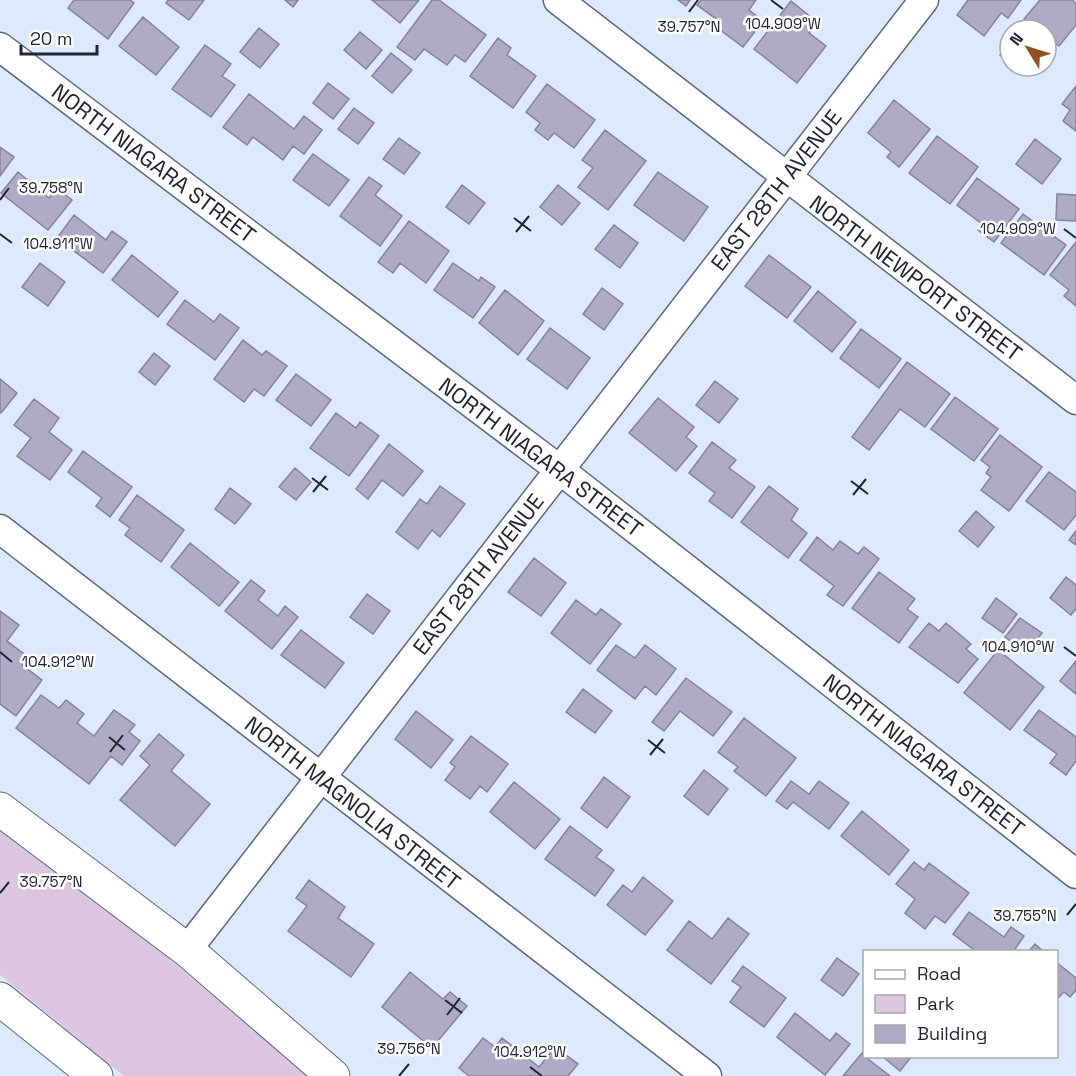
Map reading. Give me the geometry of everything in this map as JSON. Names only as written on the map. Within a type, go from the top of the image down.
[{"type":"main road","points":[[0,809],[187,950],[333,1076]]},
{"type":"main road","points":[[0,999],[90,1074]]},
{"type":"street","name":"NORTH NEWPORT STREET","points":[[558,0],[1076,400]]},
{"type":"street","name":"EAST 28TH AVENUE","points":[[187,950],[924,0]]},
{"type":"street","name":"NORTH NIAGARA STREET","points":[[0,47],[560,470],[1076,873]]},
{"type":"street","name":"NORTH MAGNOLIA STREET","points":[[0,529],[707,1076]]},
{"type":"green space","points":[[0,831],[116,914],[308,1076],[124,1076],[0,975]]},
{"type":"building","points":[[74,0],[130,0],[134,3],[108,39],[68,8]]},
{"type":"building","points":[[168,0],[204,0],[189,20],[166,3]]},
{"type":"building","points":[[285,0],[298,0],[293,7]]},
{"type":"building","points":[[372,0],[419,0],[400,23]]},
{"type":"building","points":[[432,0],[439,0],[486,35],[465,62],[455,55],[447,65],[424,49],[415,60],[397,47]]},
{"type":"building","points":[[678,0],[690,0],[686,6]]},
{"type":"building","points":[[701,0],[756,0],[749,10],[763,21],[743,47],[715,26],[719,21],[697,5]]},
{"type":"building","points":[[968,0],[1021,0],[1008,18],[1001,13],[984,36],[957,15]]},
{"type":"building","points":[[1040,0],[1072,0],[1076,3],[1076,25],[1059,46],[1058,18],[1025,18]]},
{"type":"building","points":[[791,1],[817,22],[809,33],[826,46],[797,83],[754,49]]},
{"type":"building","points":[[143,17],[179,47],[156,75],[119,46]]},
{"type":"building","points":[[259,28],[279,44],[260,68],[240,52]]},
{"type":"building","points":[[360,32],[382,50],[366,69],[344,50]]},
{"type":"building","points":[[498,38],[511,48],[507,55],[536,76],[513,108],[470,76]]},
{"type":"building","points":[[205,45],[231,64],[222,76],[235,85],[211,117],[172,89]]},
{"type":"building","points":[[391,53],[412,70],[392,93],[372,76]]},
{"type":"building","points":[[328,83],[349,99],[333,119],[313,103]]},
{"type":"building","points":[[547,84],[595,120],[574,148],[554,133],[548,140],[535,130],[540,123],[526,112]]},
{"type":"building","points":[[1076,86],[1076,131],[1063,121],[1070,110],[1062,104]]},
{"type":"building","points":[[249,94],[294,129],[304,116],[322,130],[304,154],[293,146],[283,160],[253,137],[247,145],[223,127]]},
{"type":"building","points":[[894,100],[930,129],[899,167],[887,157],[891,152],[868,133]]},
{"type":"building","points":[[354,108],[374,123],[358,144],[338,129]]},
{"type":"building","points":[[605,130],[646,161],[608,210],[578,187],[593,168],[582,160]]},
{"type":"building","points":[[937,136],[978,167],[950,204],[909,173]]},
{"type":"building","points":[[399,138],[420,153],[404,174],[383,159]]},
{"type":"building","points":[[1035,139],[1061,159],[1042,184],[1016,164]]},
{"type":"building","points":[[0,147],[14,157],[0,176]]},
{"type":"building","points":[[313,154],[349,180],[329,206],[293,180]]},
{"type":"building","points":[[18,172],[49,198],[57,188],[72,200],[48,230],[1,193]]},
{"type":"building","points":[[658,172],[708,207],[684,241],[634,205]]},
{"type":"building","points":[[369,177],[382,186],[375,195],[402,216],[380,246],[340,216]]},
{"type":"building","points":[[977,178],[1019,209],[994,242],[978,230],[982,224],[957,205]]},
{"type":"building","points":[[462,185],[485,203],[469,224],[446,207]]},
{"type":"building","points":[[558,185],[580,203],[562,225],[540,207]]},
{"type":"building","points":[[1057,194],[1076,195],[1076,221],[1056,220]]},
{"type":"building","points":[[1023,214],[1066,245],[1044,275],[1001,243]]},
{"type":"building","points":[[74,215],[106,240],[112,231],[127,242],[103,273],[57,238]]},
{"type":"building","points":[[409,221],[449,251],[426,283],[400,263],[393,273],[378,262]]},
{"type":"building","points":[[614,225],[638,243],[620,268],[595,249]]},
{"type":"building","points":[[1076,242],[1076,306],[1064,296],[1069,290],[1050,275]]},
{"type":"building","points":[[132,255],[178,292],[158,317],[112,280]]},
{"type":"building","points":[[769,255],[811,287],[787,318],[745,286]]},
{"type":"building","points":[[40,263],[65,282],[48,306],[22,287]]},
{"type":"building","points":[[453,263],[479,281],[481,277],[495,287],[473,318],[434,290]]},
{"type":"building","points":[[602,288],[623,304],[604,330],[583,314]]},
{"type":"building","points":[[505,290],[544,321],[518,355],[479,323]]},
{"type":"building","points":[[818,291],[856,322],[832,352],[794,321]]},
{"type":"building","points":[[185,300],[214,322],[220,314],[239,328],[215,360],[167,324]]},
{"type":"building","points":[[550,328],[590,358],[567,389],[527,359]]},
{"type":"building","points":[[861,329],[901,359],[879,388],[840,358]]},
{"type":"building","points":[[243,340],[262,355],[266,351],[287,366],[264,396],[254,389],[244,402],[214,379]]},
{"type":"building","points":[[154,353],[170,366],[155,385],[139,372]]},
{"type":"building","points":[[907,362],[950,394],[925,427],[900,409],[869,450],[852,437]]},
{"type":"building","points":[[296,374],[331,400],[311,426],[276,400]]},
{"type":"building","points":[[0,379],[17,393],[1,413],[0,413]]},
{"type":"building","points":[[715,381],[738,399],[719,423],[696,405]]},
{"type":"building","points":[[955,397],[998,429],[974,461],[931,429]]},
{"type":"building","points":[[658,398],[694,427],[686,437],[697,446],[676,471],[629,433]]},
{"type":"building","points":[[34,399],[59,418],[49,432],[72,450],[50,480],[17,456],[31,438],[14,425]]},
{"type":"building","points":[[336,413],[356,428],[360,422],[379,436],[349,476],[310,448]]},
{"type":"building","points":[[1000,435],[1042,467],[1009,511],[981,490],[991,477],[986,473],[990,467],[981,460]]},
{"type":"building","points":[[712,442],[736,460],[729,468],[755,487],[732,518],[709,501],[715,493],[689,473]]},
{"type":"building","points":[[389,444],[423,471],[403,496],[382,480],[368,499],[356,489]]},
{"type":"building","points":[[83,451],[132,487],[110,517],[96,506],[102,498],[68,472]]},
{"type":"building","points":[[295,468],[311,482],[296,500],[279,487]]},
{"type":"building","points":[[1049,472],[1076,492],[1076,515],[1064,530],[1026,501]]},
{"type":"building","points":[[440,486],[465,504],[440,537],[432,530],[418,549],[396,532],[420,499],[427,504]]},
{"type":"building","points":[[769,486],[798,509],[791,520],[807,533],[788,558],[741,522]]},
{"type":"building","points":[[230,488],[251,504],[235,524],[215,509]]},
{"type":"building","points":[[137,495],[184,530],[161,562],[125,535],[130,528],[119,520]]},
{"type":"building","points":[[976,511],[994,527],[978,547],[959,531]]},
{"type":"building","points":[[1076,531],[1076,545],[1069,540]]},
{"type":"building","points":[[817,537],[833,550],[840,541],[858,554],[864,547],[879,559],[843,606],[827,595],[834,586],[800,560]]},
{"type":"building","points":[[190,543],[239,582],[219,606],[171,567]]},
{"type":"building","points":[[534,558],[566,583],[541,616],[508,592]]},
{"type":"building","points":[[879,572],[915,599],[907,609],[918,617],[899,643],[852,608]]},
{"type":"building","points":[[1066,577],[1076,585],[1076,609],[1071,615],[1050,598]]},
{"type":"building","points":[[251,580],[265,591],[258,600],[278,616],[285,606],[298,617],[272,649],[225,611]]},
{"type":"building","points":[[367,594],[390,611],[373,634],[350,617]]},
{"type":"building","points":[[996,598],[1017,614],[1003,633],[982,618]]},
{"type":"building","points":[[576,600],[596,615],[601,609],[621,624],[590,664],[551,633]]},
{"type":"building","points":[[0,611],[19,625],[7,641],[28,657],[22,665],[42,680],[16,716],[0,704]]},
{"type":"building","points":[[1020,618],[1042,633],[1027,653],[1005,637]]},
{"type":"building","points":[[929,623],[939,631],[946,623],[971,644],[966,649],[978,659],[958,683],[909,647]]},
{"type":"building","points":[[301,630],[344,663],[325,688],[281,655]]},
{"type":"building","points":[[616,645],[635,658],[645,645],[676,669],[656,695],[645,686],[635,699],[597,670]]},
{"type":"building","points":[[998,650],[1044,687],[1010,730],[964,693]]},
{"type":"building","points":[[1076,661],[1076,694],[1060,681]]},
{"type":"building","points":[[686,678],[732,712],[713,736],[680,711],[664,731],[652,722]]},
{"type":"building","points":[[583,689],[612,711],[595,733],[566,712]]},
{"type":"building","points":[[41,695],[59,708],[66,700],[84,714],[77,723],[94,736],[114,710],[135,725],[129,732],[140,741],[122,765],[111,756],[89,784],[16,728]]},
{"type":"building","points":[[1039,710],[1076,737],[1076,761],[1066,775],[1050,763],[1057,754],[1024,730]]},
{"type":"building","points":[[416,711],[453,740],[431,768],[395,739]]},
{"type":"building","points":[[744,718],[796,758],[766,796],[734,771],[738,767],[718,752]]},
{"type":"building","points":[[159,734],[184,755],[171,771],[210,804],[175,846],[120,800],[150,765],[140,756]]},
{"type":"building","points":[[471,736],[508,764],[487,792],[480,786],[470,799],[445,780],[455,767],[450,763]]},
{"type":"building","points":[[704,770],[728,789],[708,815],[684,796]]},
{"type":"building","points":[[604,777],[630,797],[607,828],[581,808]]},
{"type":"building","points":[[791,781],[809,794],[819,781],[849,803],[829,829],[793,802],[787,809],[776,801]]},
{"type":"building","points":[[514,782],[560,819],[535,849],[490,812]]},
{"type":"building","points":[[862,811],[909,850],[889,875],[841,836]]},
{"type":"building","points":[[570,826],[602,850],[596,857],[614,870],[595,896],[545,859]]},
{"type":"building","points":[[914,862],[924,870],[929,863],[969,893],[945,923],[935,916],[925,929],[905,913],[915,899],[896,884]]},
{"type":"building","points":[[643,877],[673,901],[645,935],[607,905],[623,885],[632,892]]},
{"type":"building","points":[[309,880],[345,907],[338,918],[374,944],[351,977],[288,931],[307,906],[296,898]]},
{"type":"building","points":[[969,912],[1004,937],[1011,927],[1024,936],[1014,950],[974,950],[953,934]]},
{"type":"building","points":[[728,918],[749,934],[711,984],[667,950],[689,921],[712,939]]},
{"type":"building","points":[[1035,944],[1042,950],[1030,950]]},
{"type":"building","points":[[837,958],[859,974],[843,996],[821,980]]},
{"type":"building","points":[[1058,964],[1076,978],[1076,990],[1070,997],[1064,992],[1058,998]]},
{"type":"building","points":[[743,966],[786,998],[764,1027],[730,1002],[741,987],[732,981]]},
{"type":"building","points":[[410,972],[443,999],[450,992],[467,1006],[432,1048],[382,1007]]},
{"type":"building","points":[[795,1013],[830,1041],[836,1033],[850,1044],[825,1075],[777,1037]]},
{"type":"building","points":[[483,1038],[495,1047],[502,1038],[539,1067],[555,1047],[578,1064],[568,1076],[469,1076],[459,1068]]},
{"type":"building","points":[[862,1053],[863,1058],[867,1058],[890,1076],[843,1076]]},
{"type":"building","points":[[884,1058],[910,1058],[900,1071]]}]
